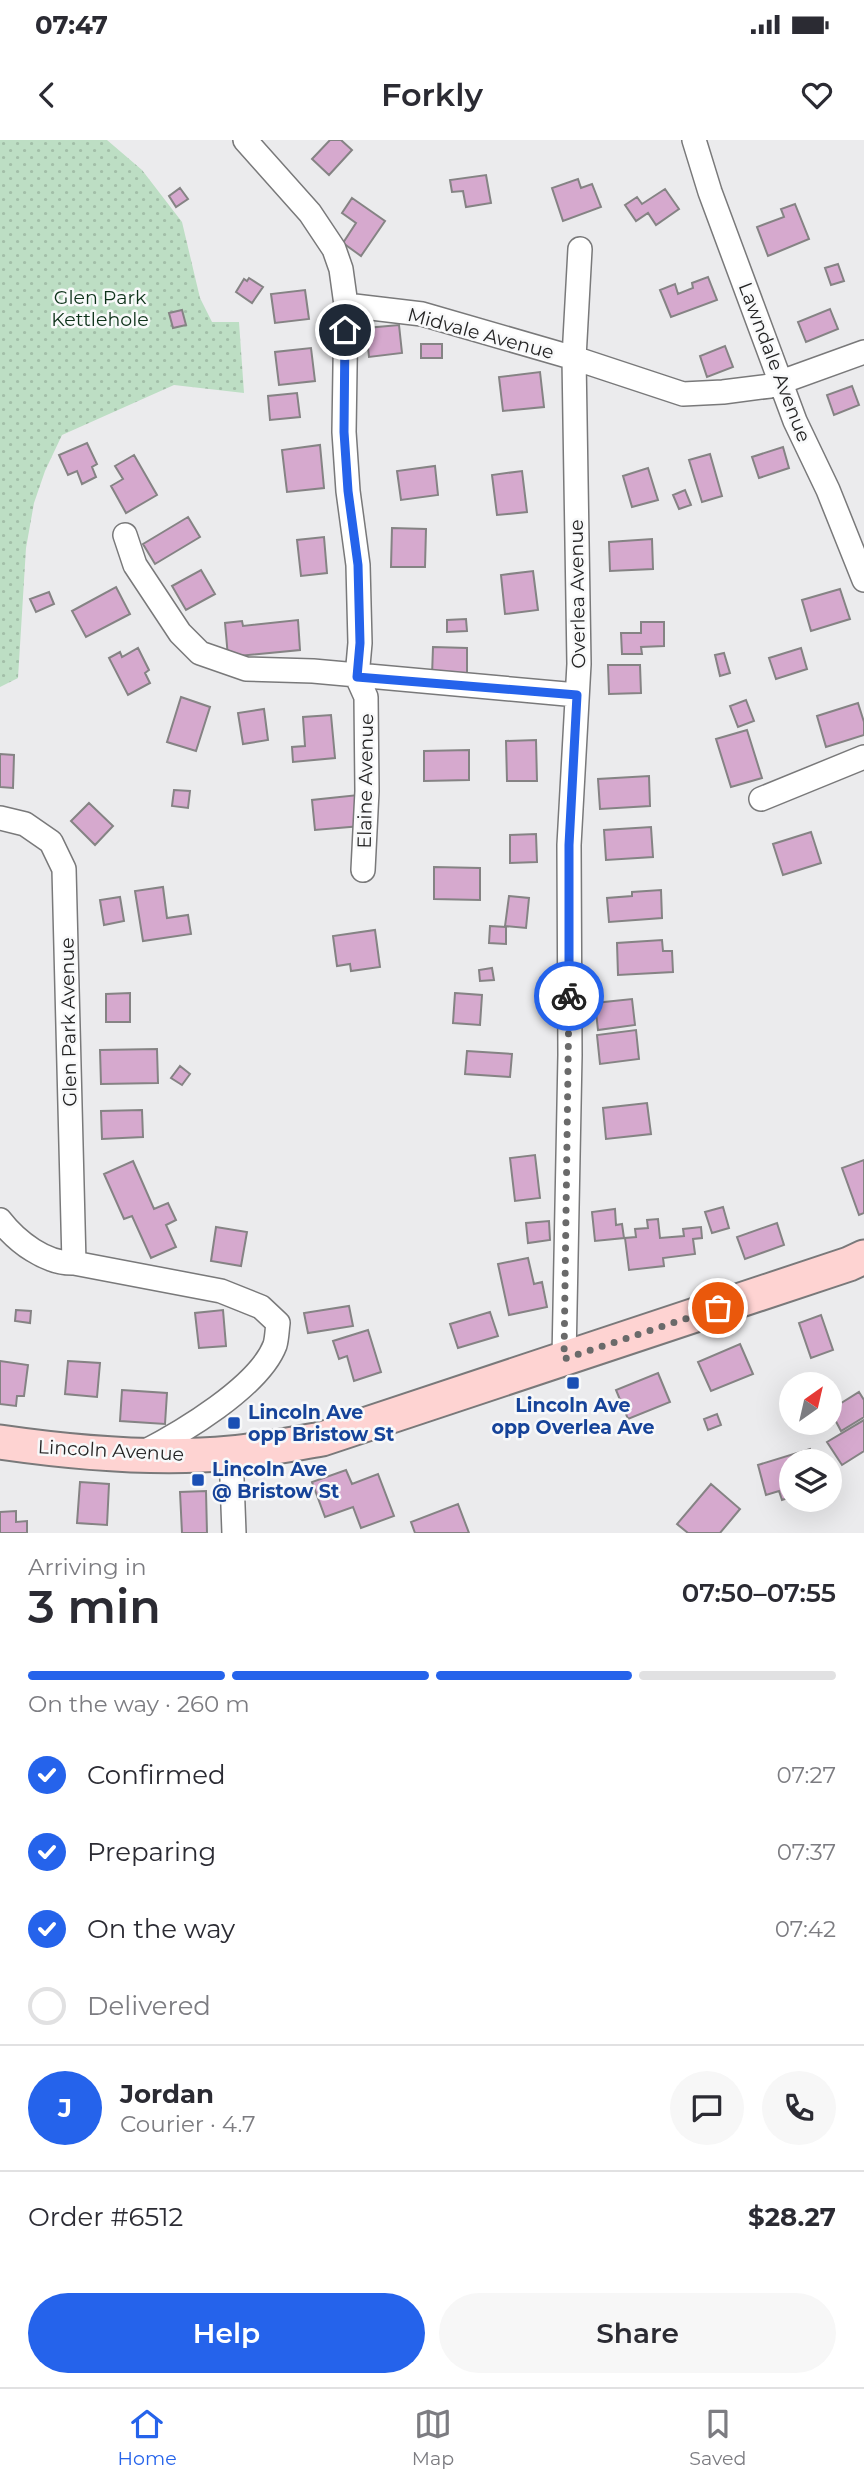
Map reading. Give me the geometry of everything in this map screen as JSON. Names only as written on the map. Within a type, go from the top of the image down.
[{"type":"main road","name":"Lincoln Avenue","points":[[0,1443],[63,1451],[140,1454],[231,1452],[322,1439],[864,1257]]},
{"type":"street","name":"Elaine Avenue","points":[[245,140],[310,213],[334,249],[341,269],[346,305],[344,432],[348,491],[358,565],[360,643],[357,677],[366,697],[367,791],[363,870]]},
{"type":"street","name":"Lawndale Avenue","points":[[694,140],[710,192],[780,381],[861,566]]},
{"type":"street","name":"Overlea Avenue","points":[[564,1359],[569,845],[579,664],[574,358],[580,249]]},
{"type":"street","name":"Midvale Avenue","points":[[346,305],[422,314],[574,358],[683,394],[770,386],[864,352]]},
{"type":"street","points":[[125,535],[135,565],[180,633],[200,653],[246,669],[313,671],[577,695]]},
{"type":"street","points":[[761,799],[864,757]]},
{"type":"street","name":"Glen Park Avenue","points":[[0,818],[25,824],[51,842],[64,869],[74,1263]]},
{"type":"street","points":[[0,1220],[10,1233],[37,1252],[60,1263],[74,1263],[221,1290],[261,1307],[278,1323],[275,1344],[251,1378],[183,1432],[140,1454]]},
{"type":"street","points":[[231,1452],[234,1533]]},
{"type":"green space","name":"Glen Park Kettlehole","points":[[0,140],[107,140],[142,170],[182,222],[200,298],[212,322],[239,322],[244,393],[174,385],[62,435],[34,503],[26,548],[18,678],[0,687]]},
{"type":"building","points":[[330,140],[341,140],[352,150],[329,175],[312,159]]},
{"type":"building","points":[[486,175],[491,203],[466,207],[463,191],[452,192],[450,180]]},
{"type":"building","points":[[578,179],[581,188],[592,184],[601,207],[563,221],[552,188]]},
{"type":"building","points":[[180,188],[188,199],[176,207],[169,196]]},
{"type":"building","points":[[665,189],[679,209],[656,225],[648,213],[636,221],[625,205],[637,197],[642,204]]},
{"type":"building","points":[[352,198],[385,221],[361,256],[343,243],[356,223],[342,213]]},
{"type":"building","points":[[795,204],[809,239],[768,256],[757,227],[784,217],[781,209]]},
{"type":"building","points":[[838,264],[844,281],[831,285],[825,268]]},
{"type":"building","points":[[708,277],[717,300],[671,317],[660,290],[675,284],[678,294],[693,288],[692,283]]},
{"type":"building","points":[[249,278],[263,287],[252,303],[236,292],[244,279],[247,281]]},
{"type":"building","points":[[305,290],[309,319],[275,323],[271,294]]},
{"type":"building","points":[[830,309],[838,329],[806,342],[798,322]]},
{"type":"building","points":[[182,310],[186,325],[173,328],[169,313]]},
{"type":"building","points":[[399,325],[402,353],[369,357],[366,328]]},
{"type":"building","points":[[421,344],[442,344],[442,358],[421,358]]},
{"type":"building","points":[[725,346],[733,367],[707,377],[700,356]]},
{"type":"building","points":[[311,348],[315,381],[279,385],[275,352]]},
{"type":"building","points":[[540,372],[544,407],[503,411],[499,377]]},
{"type":"building","points":[[852,386],[859,405],[834,415],[827,395]]},
{"type":"building","points":[[297,393],[300,417],[270,420],[268,396]]},
{"type":"building","points":[[87,443],[97,464],[92,467],[96,477],[82,484],[77,471],[68,475],[59,455]]},
{"type":"building","points":[[320,445],[324,488],[287,492],[282,450]]},
{"type":"building","points":[[783,447],[789,468],[759,478],[752,457]]},
{"type":"building","points":[[710,454],[722,496],[702,502],[689,460]]},
{"type":"building","points":[[134,455],[157,495],[126,513],[111,486],[123,479],[115,466]]},
{"type":"building","points":[[435,466],[438,495],[401,500],[397,471]]},
{"type":"building","points":[[648,468],[658,500],[632,507],[623,476]]},
{"type":"building","points":[[522,471],[527,512],[497,515],[492,475]]},
{"type":"building","points":[[685,490],[691,505],[679,509],[673,495]]},
{"type":"building","points":[[188,517],[200,537],[155,564],[143,544]]},
{"type":"building","points":[[392,528],[426,529],[425,567],[391,567]]},
{"type":"building","points":[[324,537],[327,573],[301,576],[297,540]]},
{"type":"building","points":[[652,539],[653,569],[610,571],[609,542]]},
{"type":"building","points":[[201,570],[215,594],[186,610],[172,586]]},
{"type":"building","points":[[533,571],[538,610],[505,614],[501,575]]},
{"type":"building","points":[[116,587],[130,614],[86,637],[72,611]]},
{"type":"building","points":[[840,589],[850,619],[811,631],[802,600]]},
{"type":"building","points":[[49,592],[54,604],[36,612],[30,599]]},
{"type":"building","points":[[466,619],[467,631],[447,632],[447,620]]},
{"type":"building","points":[[298,620],[300,650],[228,657],[225,623],[242,621],[243,626]]},
{"type":"building","points":[[641,622],[664,622],[664,646],[641,647],[642,654],[622,654],[621,633],[641,633]]},
{"type":"building","points":[[433,647],[467,648],[467,676],[432,676]]},
{"type":"building","points":[[138,648],[149,670],[145,673],[150,683],[128,695],[109,658],[120,652],[122,657]]},
{"type":"building","points":[[801,648],[807,669],[776,679],[769,658]]},
{"type":"building","points":[[724,653],[730,673],[720,676],[715,655]]},
{"type":"building","points":[[608,665],[640,665],[641,693],[609,694]]},
{"type":"building","points":[[181,697],[210,707],[196,751],[167,742]]},
{"type":"building","points":[[746,700],[754,721],[738,727],[730,706]]},
{"type":"building","points":[[858,703],[864,722],[864,735],[826,747],[817,716]]},
{"type":"building","points":[[264,709],[268,740],[243,744],[238,713]]},
{"type":"building","points":[[331,715],[335,758],[293,762],[292,747],[305,746],[303,717]]},
{"type":"building","points":[[747,730],[762,778],[731,787],[716,739]]},
{"type":"building","points":[[536,740],[537,781],[507,781],[506,741]]},
{"type":"building","points":[[469,750],[469,780],[424,781],[424,751]]},
{"type":"building","points":[[0,754],[14,755],[13,788],[0,787]]},
{"type":"building","points":[[649,776],[650,806],[600,809],[598,779]]},
{"type":"building","points":[[174,790],[190,791],[188,808],[172,806]]},
{"type":"building","points":[[358,795],[361,826],[315,830],[312,800]]},
{"type":"building","points":[[89,803],[113,826],[95,845],[71,821]]},
{"type":"building","points":[[651,827],[653,857],[606,860],[604,830]]},
{"type":"building","points":[[811,832],[821,863],[783,875],[773,844]]},
{"type":"building","points":[[536,834],[537,862],[510,863],[510,835]]},
{"type":"building","points":[[434,867],[480,868],[480,900],[434,899]]},
{"type":"building","points":[[163,887],[167,918],[188,915],[191,934],[143,941],[135,891]]},
{"type":"building","points":[[661,890],[662,918],[609,922],[607,898],[632,896],[632,892]]},
{"type":"building","points":[[509,896],[529,898],[526,928],[505,926]]},
{"type":"building","points":[[120,897],[124,921],[104,925],[100,900]]},
{"type":"building","points":[[490,926],[506,927],[506,944],[489,943]]},
{"type":"building","points":[[375,930],[380,967],[351,971],[350,964],[337,966],[333,936]]},
{"type":"building","points":[[662,940],[663,951],[672,951],[673,972],[618,975],[617,943]]},
{"type":"building","points":[[492,968],[494,980],[480,981],[479,970]]},
{"type":"building","points":[[130,993],[130,1022],[106,1022],[106,994]]},
{"type":"building","points":[[455,993],[482,995],[480,1025],[453,1023]]},
{"type":"building","points":[[632,999],[635,1025],[598,1030],[595,1003]]},
{"type":"building","points":[[636,1030],[639,1059],[600,1064],[597,1035]]},
{"type":"building","points":[[157,1049],[158,1083],[101,1084],[100,1050]]},
{"type":"building","points":[[467,1051],[512,1054],[510,1077],[465,1074]]},
{"type":"building","points":[[180,1066],[190,1074],[182,1085],[171,1078]]},
{"type":"building","points":[[647,1103],[651,1134],[606,1139],[603,1108]]},
{"type":"building","points":[[142,1110],[143,1137],[102,1139],[101,1111]]},
{"type":"building","points":[[535,1155],[540,1198],[515,1201],[510,1158]]},
{"type":"building","points":[[864,1160],[864,1213],[859,1215],[842,1168]]},
{"type":"building","points":[[133,1161],[154,1209],[168,1203],[176,1220],[166,1225],[176,1247],[151,1258],[132,1216],[124,1219],[104,1174]]},
{"type":"building","points":[[723,1207],[729,1228],[712,1233],[705,1212]]},
{"type":"building","points":[[615,1209],[616,1225],[622,1224],[624,1238],[595,1241],[592,1212]]},
{"type":"building","points":[[658,1219],[660,1238],[684,1236],[683,1229],[701,1227],[702,1238],[693,1239],[695,1254],[663,1258],[664,1266],[629,1270],[625,1238],[636,1237],[635,1229],[648,1228],[647,1220]]},
{"type":"building","points":[[549,1221],[550,1240],[528,1243],[526,1223]]},
{"type":"building","points":[[777,1223],[784,1245],[745,1259],[737,1237]]},
{"type":"building","points":[[216,1227],[247,1232],[241,1266],[211,1261]]},
{"type":"building","points":[[528,1258],[534,1284],[542,1282],[547,1307],[509,1315],[498,1264]]},
{"type":"building","points":[[349,1306],[353,1326],[308,1333],[304,1313]]},
{"type":"building","points":[[16,1310],[31,1311],[30,1323],[15,1321]]},
{"type":"building","points":[[223,1310],[226,1346],[199,1348],[195,1313]]},
{"type":"building","points":[[490,1312],[498,1336],[458,1348],[450,1324]]},
{"type":"building","points":[[821,1315],[833,1350],[811,1358],[799,1323]]},
{"type":"building","points":[[368,1330],[381,1372],[354,1381],[347,1356],[339,1359],[333,1341]]},
{"type":"building","points":[[740,1344],[753,1374],[711,1391],[698,1362]]},
{"type":"building","points":[[0,1361],[28,1365],[24,1396],[17,1396],[16,1406],[0,1404]]},
{"type":"building","points":[[68,1361],[100,1363],[97,1397],[65,1394]]},
{"type":"building","points":[[658,1373],[670,1402],[628,1419],[616,1390]]},
{"type":"building","points":[[122,1390],[167,1393],[165,1424],[120,1421]]},
{"type":"building","points":[[859,1392],[864,1400],[864,1417],[842,1430],[842,1403]]},
{"type":"building","points":[[717,1414],[721,1425],[708,1430],[704,1419]]},
{"type":"building","points":[[864,1420],[864,1451],[842,1465],[842,1449],[832,1449],[827,1442]]},
{"type":"building","points":[[779,1459],[779,1491],[766,1495],[758,1465]]},
{"type":"building","points":[[346,1470],[352,1484],[378,1474],[394,1516],[361,1528],[353,1507],[325,1517],[312,1482]]},
{"type":"building","points":[[80,1482],[109,1484],[107,1525],[77,1523]]},
{"type":"building","points":[[711,1484],[740,1509],[720,1533],[688,1533],[677,1524]]},
{"type":"building","points":[[206,1491],[207,1533],[182,1533],[180,1492]]},
{"type":"building","points":[[458,1504],[469,1533],[415,1533],[411,1522]]},
{"type":"building","points":[[16,1511],[16,1522],[27,1521],[27,1533],[0,1533],[0,1512]]},
{"type":"way so far","points":[[569,996],[564,1359],[718,1308]]},
{"type":"place","name":"Lincoln Ave opp Overlea Ave","points":[[573,1383]]},
{"type":"place","name":"Lincoln Ave opp Bristow St","points":[[234,1423]]},
{"type":"place","name":"Lincoln Ave @ Bristow St","points":[[198,1480]]},
{"type":"route","points":[[345,330],[344,432],[348,491],[358,565],[360,643],[357,677],[577,695],[569,845],[569,996]]}]
